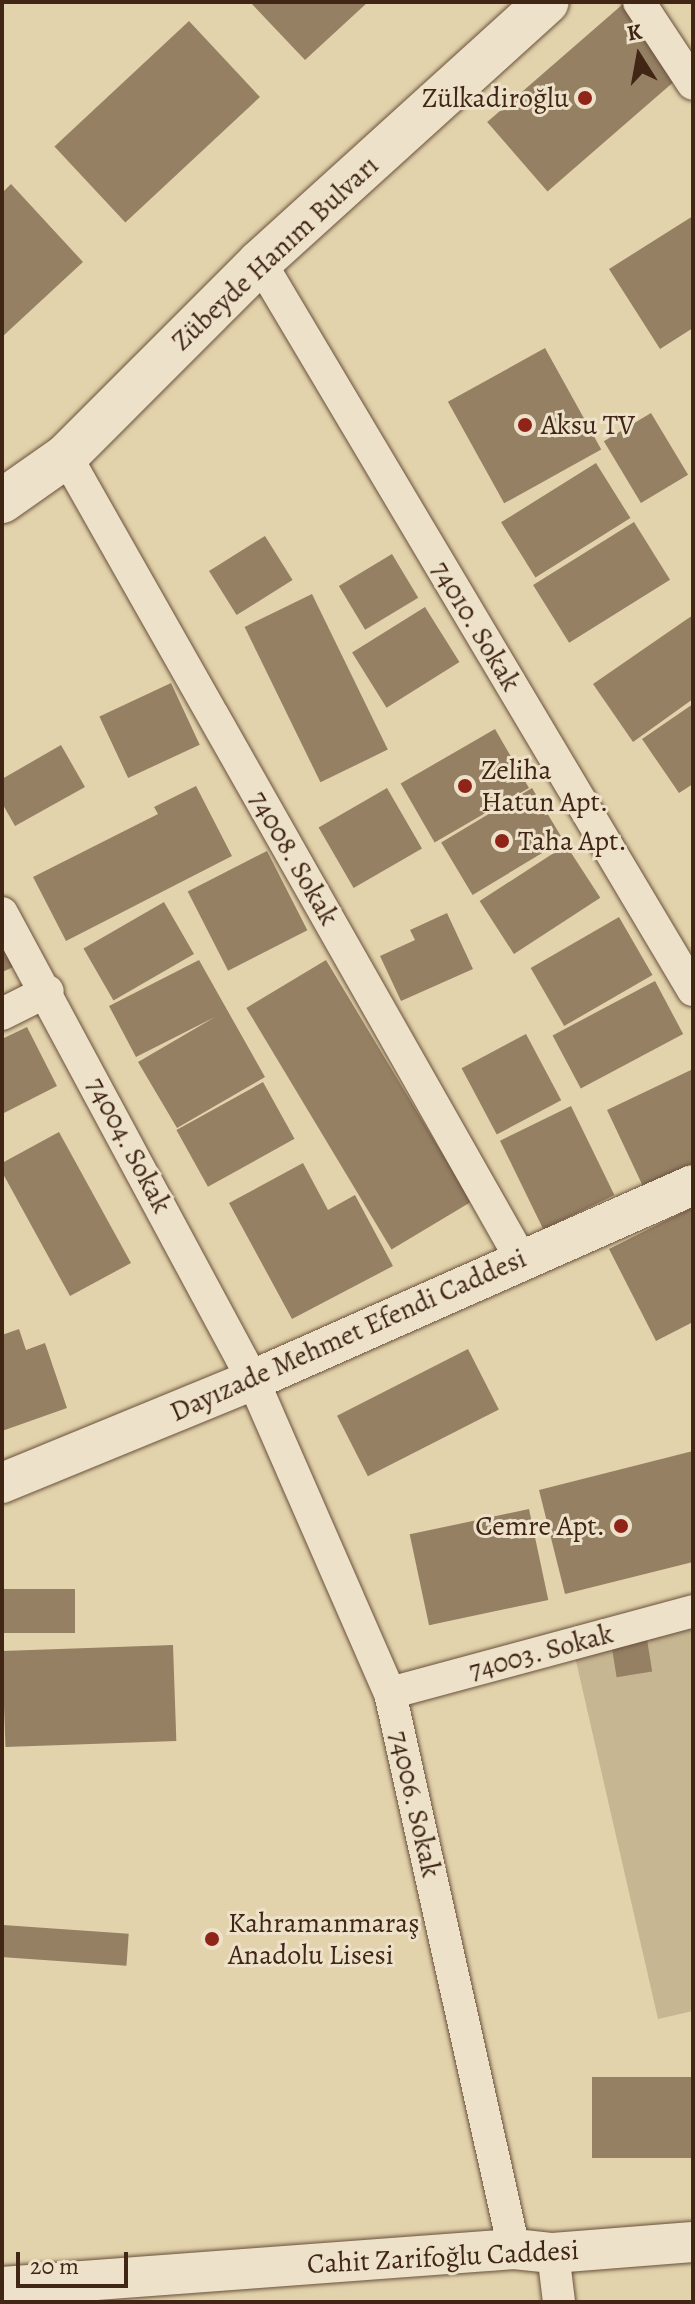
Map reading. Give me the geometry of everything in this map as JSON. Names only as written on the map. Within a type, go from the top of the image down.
[{"type":"main road","name":"Zübeyde Hanım Bulvarı","points":[[2,501],[66,456],[260,262],[547,2]]},
{"type":"street","points":[[639,2],[693,84]]},
{"type":"street","name":"74010. Sokak","points":[[260,262],[693,990]]},
{"type":"street","name":"74008. Sokak","points":[[66,456],[521,1259]]},
{"type":"street","name":"74004. Sokak","points":[[2,913],[48,991],[253,1380]]},
{"type":"street","points":[[2,1014],[48,991]]},
{"type":"street","name":"Dayızade Mehmet Efendi Caddesi","points":[[2,1483],[253,1380],[693,1185]]},
{"type":"street","name":"74006. Sokak","points":[[253,1380],[390,1693],[514,2249]]},
{"type":"street","name":"74003. Sokak","points":[[390,1693],[693,1611]]},
{"type":"street","name":"Cahit Zarifoğlu Caddesi","points":[[2,2287],[148,2289],[514,2249],[553,2253],[693,2242]]},
{"type":"street","points":[[553,2253],[559,2302]]},
{"type":"shaded area","points":[[693,1616],[693,2011],[658,2019],[573,1648]]},
{"type":"building","points":[[250,2],[368,2],[305,60]]},
{"type":"building","name":"Zülkadiroğlu","points":[[623,4],[683,73],[548,192],[487,122]]},
{"type":"building","points":[[189,21],[260,97],[125,223],[54,146]]},
{"type":"building","points":[[11,184],[83,262],[2,337],[2,193]]},
{"type":"building","points":[[693,216],[693,328],[660,349],[609,269]]},
{"type":"building","name":"Aksu TV","points":[[545,348],[601,449],[504,503],[448,402]]},
{"type":"building","points":[[651,413],[688,475],[641,503],[604,441]]},
{"type":"building","points":[[596,463],[630,518],[535,577],[501,522]]},
{"type":"building","points":[[634,522],[670,580],[569,643],[533,585]]},
{"type":"building","points":[[265,536],[293,580],[237,615],[209,571]]},
{"type":"building","points":[[392,554],[418,598],[365,630],[339,586]]},
{"type":"building","points":[[312,594],[388,749],[320,782],[245,627]]},
{"type":"building","points":[[425,607],[459,662],[387,708],[352,653]]},
{"type":"building","points":[[693,615],[693,699],[633,742],[593,684]]},
{"type":"building","points":[[171,683],[200,745],[128,778],[99,716]]},
{"type":"building","points":[[693,704],[693,784],[679,793],[642,739]]},
{"type":"building","name":"Zeliha Hatun Apt.","points":[[495,729],[529,788],[435,842],[401,784]]},
{"type":"building","points":[[61,745],[85,787],[15,826],[2,803],[2,779]]},
{"type":"building","points":[[196,786],[232,856],[66,941],[33,877],[158,814],[154,807]]},
{"type":"building","points":[[387,788],[422,849],[354,888],[319,828]]},
{"type":"building","name":"Taha Apt.","points":[[532,788],[563,840],[473,895],[441,843]]},
{"type":"building","points":[[566,845],[600,898],[514,954],[480,901]]},
{"type":"building","points":[[267,851],[307,930],[228,971],[188,891]]},
{"type":"building","points":[[164,902],[194,954],[113,1000],[83,948]]},
{"type":"building","points":[[447,913],[473,969],[401,1001],[380,956],[415,940],[410,930]]},
{"type":"building","points":[[619,917],[652,975],[564,1026],[531,968]]},
{"type":"building","points":[[2,932],[18,965],[2,972]]},
{"type":"building","points":[[199,960],[265,1077],[177,1128],[138,1062],[215,1017],[136,1057],[109,1006]]},
{"type":"building","points":[[326,960],[471,1202],[392,1250],[246,1008]]},
{"type":"building","points":[[655,981],[683,1034],[581,1088],[553,1035]]},
{"type":"building","points":[[27,1027],[57,1086],[2,1114],[2,1039]]},
{"type":"building","points":[[526,1034],[561,1100],[497,1134],[462,1068]]},
{"type":"building","points":[[693,1069],[693,1178],[649,1199],[607,1110]]},
{"type":"building","points":[[263,1082],[295,1139],[208,1187],[176,1130]]},
{"type":"building","points":[[571,1106],[614,1195],[543,1230],[500,1141]]},
{"type":"building","points":[[59,1132],[131,1263],[70,1296],[2,1172],[2,1163]]},
{"type":"building","points":[[303,1163],[328,1210],[355,1195],[393,1266],[292,1319],[229,1203]]},
{"type":"building","points":[[693,1207],[693,1322],[656,1341],[609,1249]]},
{"type":"building","points":[[19,1329],[26,1350],[45,1343],[67,1408],[2,1431],[2,1335]]},
{"type":"building","points":[[468,1349],[499,1410],[368,1476],[337,1416]]},
{"type":"building","name":"Cemre Apt.","points":[[693,1451],[693,1562],[565,1594],[539,1490]]},
{"type":"building","points":[[529,1509],[548,1600],[429,1625],[410,1534]]},
{"type":"building","points":[[2,1589],[75,1589],[75,1633],[2,1633]]},
{"type":"building","points":[[647,1639],[652,1672],[617,1677],[611,1645]]},
{"type":"building","points":[[173,1645],[176,1741],[5,1747],[2,1651]]},
{"type":"building","points":[[3,1925],[129,1934],[126,1966],[2,1957]]},
{"type":"building","points":[[592,2077],[693,2077],[693,2158],[592,2158]]},
{"type":"place","name":"Zülkadiroğlu","points":[[585,98]]},
{"type":"place","name":"Aksu TV","points":[[525,425]]},
{"type":"place","name":"Zeliha Hatun Apt.","points":[[465,786]]},
{"type":"place","name":"Taha Apt.","points":[[502,841]]},
{"type":"place","name":"Cemre Apt.","points":[[621,1526]]},
{"type":"place","name":"Kahramanmaraş Anadolu Lisesi","points":[[212,1939]]}]
